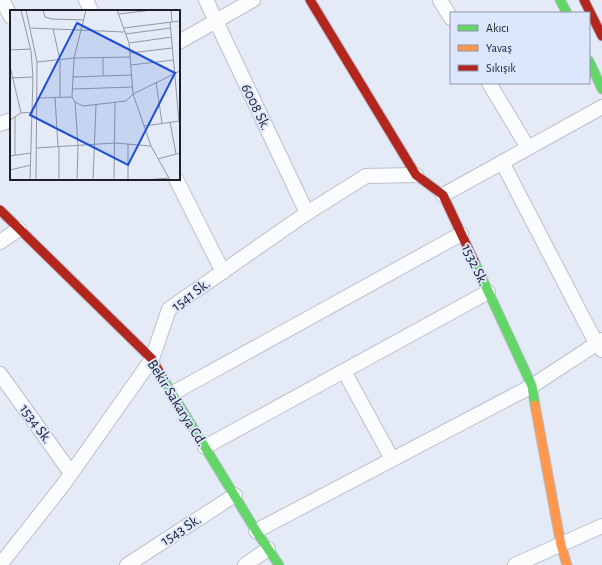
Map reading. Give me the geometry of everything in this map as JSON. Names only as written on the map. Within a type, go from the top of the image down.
[{"type":"main road","name":"1532 Sk.","points":[[310,0],[416,175],[443,195],[532,386],[567,565]]},
{"type":"main road","points":[[560,0],[566,12]]},
{"type":"main road","points":[[584,0],[599,21],[602,36]]},
{"type":"main road","points":[[590,63],[602,88]]},
{"type":"main road","name":"Bekir Sakarya Cd.","points":[[0,210],[152,359],[256,531],[279,565]]},
{"type":"street","points":[[2,0],[10,15]]},
{"type":"street","points":[[86,0],[91,10]]},
{"type":"street","name":"6008 Sk.","points":[[206,0],[307,213]]},
{"type":"street","points":[[180,41],[253,0]]},
{"type":"street","points":[[440,0],[450,16]]},
{"type":"street","points":[[491,84],[528,148]]},
{"type":"street","points":[[443,195],[602,107]]},
{"type":"street","points":[[0,124],[10,120]]},
{"type":"street","points":[[256,531],[532,386],[600,345],[502,162]]},
{"type":"street","name":"1541 Sk.","points":[[2,561],[71,474],[152,359],[169,309],[307,213],[366,176],[416,175]]},
{"type":"street","points":[[177,180],[223,272]]},
{"type":"street","points":[[0,242],[19,228]]},
{"type":"street","points":[[172,393],[461,234]]},
{"type":"street","points":[[205,447],[488,292]]},
{"type":"street","points":[[344,371],[392,459]]},
{"type":"street","name":"1534 Sk.","points":[[0,374],[71,474]]},
{"type":"street","name":"1543 Sk.","points":[[127,565],[234,495]]},
{"type":"street","points":[[515,565],[602,526]]},
{"type":"street","points":[[245,565],[268,549]]},
{"type":"traffic: fast","points":[[560,0],[566,12]]},
{"type":"traffic: fast","points":[[590,63],[602,89]]},
{"type":"traffic: fast","points":[[475,263],[532,386],[535,405]]},
{"type":"traffic: fast","points":[[161,375],[256,531],[279,565]]},
{"type":"traffic: slow","points":[[535,405],[561,545],[567,565]]},
{"type":"traffic: jam","points":[[310,0],[416,175],[443,195],[475,263]]},
{"type":"traffic: jam","points":[[584,0],[602,36]]},
{"type":"traffic: jam","points":[[0,210],[152,359],[161,375]]}]
